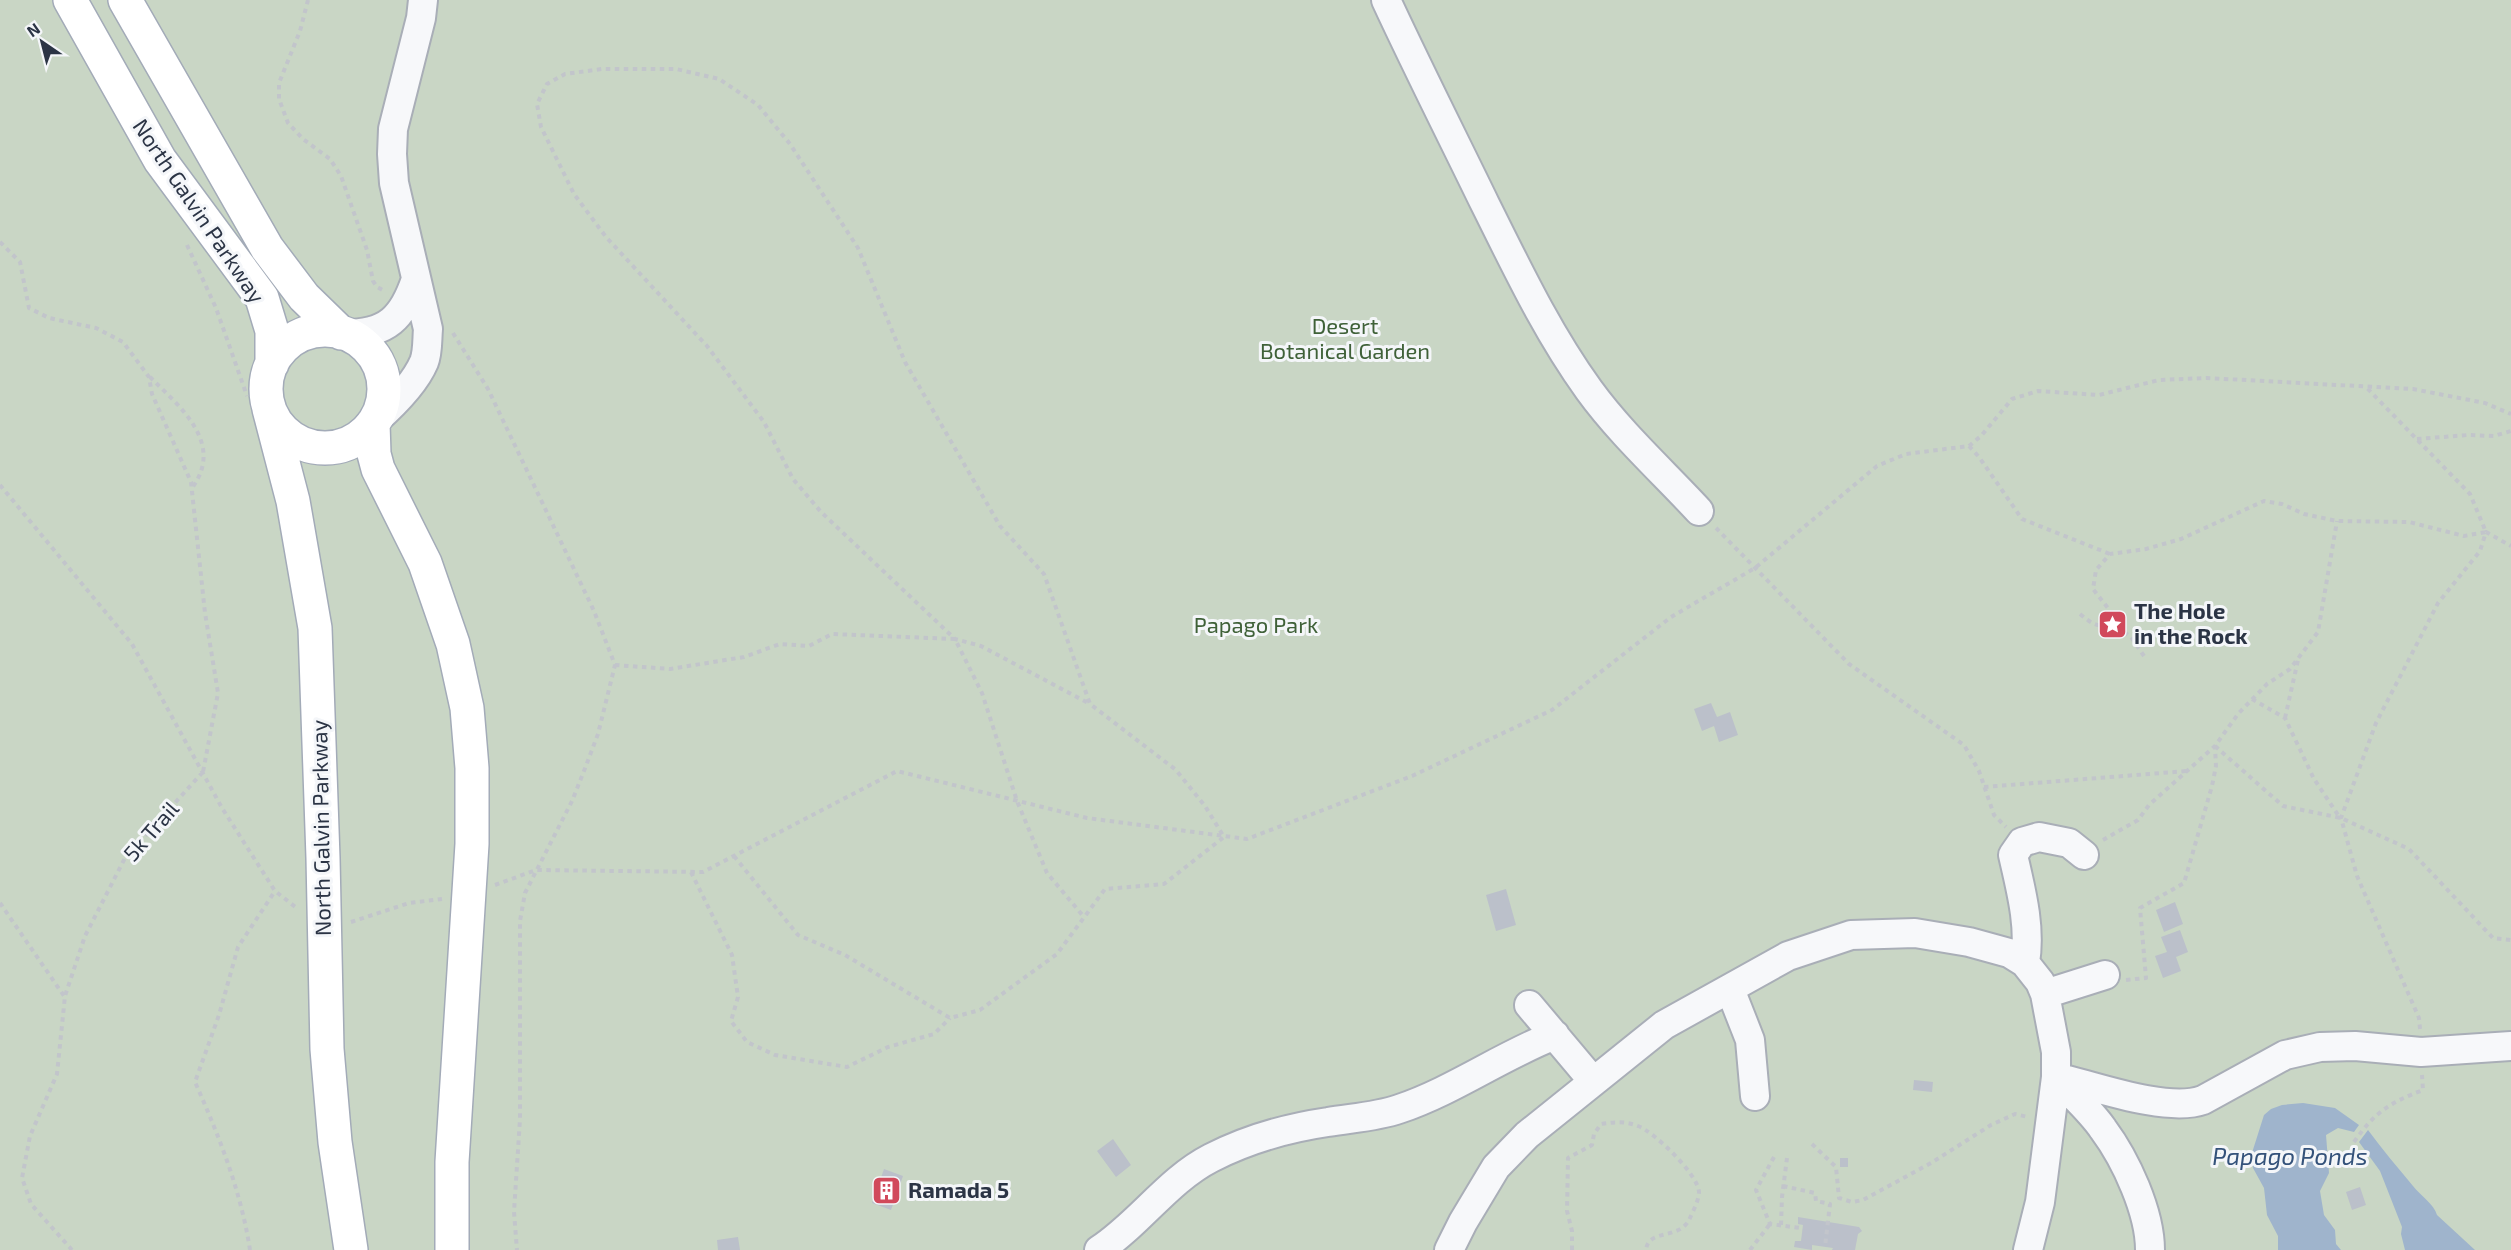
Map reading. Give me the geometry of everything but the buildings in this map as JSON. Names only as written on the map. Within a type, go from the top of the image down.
[{"type":"main road","name":"North Galvin Parkway","points":[[70,0],[160,160],[262,298],[272,331],[272,364]]},
{"type":"main road","name":"North Galvin Parkway","points":[[125,0],[267,248],[304,297],[343,333]]},
{"type":"main road","points":[[311,332],[343,333],[360,342],[373,354],[381,369],[384,387],[383,404],[375,422],[364,434],[347,444],[328,448],[310,446],[292,439],[259,405],[266,394],[267,379],[272,364],[282,350],[295,339],[311,332]]},
{"type":"main road","name":"North Galvin Parkway","points":[[259,405],[292,501],[315,628],[324,858],[327,1049],[335,1142],[351,1250]]},
{"type":"main road","points":[[375,422],[374,454],[378,470],[425,562],[453,644],[467,708],[472,768],[472,844],[452,1162],[452,1250]]},
{"type":"street","points":[[375,422],[408,386],[424,362],[428,329],[394,183],[392,146],[393,129],[421,18],[423,0]]},
{"type":"street","points":[[1386,0],[1430,94],[1532,298],[1559,346],[1590,392],[1637,446],[1699,511]]},
{"type":"street","points":[[343,333],[372,332],[396,318],[410,298],[416,279]]},
{"type":"street","points":[[2025,963],[2028,946],[2023,899],[2013,855],[2022,842],[2039,837],[2069,843],[2084,855]]},
{"type":"street","points":[[1449,1250],[1496,1167],[1527,1135],[1664,1025],[1788,956],[1851,935],[1915,933],[1968,942],[2009,953],[2025,963],[2040,982],[2045,994],[2054,1042],[2056,1077],[2040,1202],[2028,1250]]},
{"type":"street","points":[[2045,994],[2105,975]]},
{"type":"street","points":[[1730,989],[1750,1040],[1755,1096]]},
{"type":"street","points":[[1529,1005],[1593,1081]]},
{"type":"street","points":[[1099,1250],[1177,1182],[1209,1159],[1280,1130],[1374,1116],[1398,1110],[1429,1097],[1525,1047],[1555,1035]]},
{"type":"street","points":[[2056,1077],[2170,1104],[2190,1104],[2203,1100],[2285,1055],[2320,1047],[2355,1046],[2421,1052],[2511,1046]]},
{"type":"street","points":[[2056,1077],[2103,1129],[2128,1174],[2146,1217],[2150,1250]]},
{"type":"path","points":[[308,0],[300,31],[279,83],[279,99],[288,123],[303,139],[330,159],[341,176],[367,250],[374,281],[382,290],[390,293]]},
{"type":"path","points":[[1084,917],[1047,873],[1017,801],[982,693],[955,639],[821,512],[793,479],[764,422],[708,346],[606,237],[574,194],[541,128],[537,104],[547,84],[565,74],[602,69],[676,69],[719,79],[758,105],[790,144],[858,248],[905,362],[1000,526],[1044,574],[1090,704]]},
{"type":"path","points":[[184,237],[259,405]]},
{"type":"path","points":[[0,242],[20,262],[29,308],[49,318],[96,328],[123,342],[149,377],[181,408],[202,437],[201,477],[192,489]]},
{"type":"path","points":[[448,326],[488,388],[594,611],[615,665],[598,734],[572,801],[525,893],[520,921],[519,1119],[514,1212],[517,1250]]},
{"type":"path","points":[[149,377],[152,394],[192,489],[205,613],[218,693],[202,773]]},
{"type":"path","points":[[536,870],[703,872],[897,771],[1087,818],[1247,840],[1412,776],[1552,710],[1671,617],[1755,568],[1877,466],[1906,454],[1969,446],[1981,436],[2012,399],[2037,390],[2099,395],[2159,380],[2207,378],[2413,388],[2485,403],[2511,414]]},
{"type":"path","points":[[2365,386],[2470,494],[2486,532],[2511,546]]},
{"type":"path","points":[[2417,439],[2468,435],[2494,436],[2511,431]]},
{"type":"path","points":[[1969,446],[2022,519],[2110,554],[2146,549],[2181,538],[2264,501],[2321,518],[2409,522],[2464,536],[2486,532]]},
{"type":"path","points":[[0,485],[132,644],[202,773]]},
{"type":"path","points":[[1699,511],[1849,664],[1964,745],[1979,771],[1994,815],[2022,842]]},
{"type":"path","points":[[2084,855],[2106,838],[2138,820],[2149,805],[2215,746],[2238,714],[2266,684],[2290,669],[2298,659],[2318,632],[2337,520]]},
{"type":"path","points":[[2341,818],[2376,723],[2438,603],[2480,551],[2486,532]]},
{"type":"path","points":[[2110,554],[2097,570],[2092,589],[2111,612],[2113,624],[2131,637],[2144,656]]},
{"type":"path","points":[[2080,614],[2094,625],[2102,627],[2113,624]]},
{"type":"path","points":[[615,665],[670,669],[744,657],[780,644],[809,646],[832,634],[955,639],[981,646],[1090,704],[1176,770],[1205,806],[1224,837]]},
{"type":"path","points":[[2285,718],[2298,659]]},
{"type":"path","points":[[2252,699],[2285,718],[2314,779],[2341,818],[2357,876],[2419,1018],[2423,1090],[2392,1102],[2367,1124],[2354,1142]]},
{"type":"path","points":[[2215,746],[2283,806],[2341,818],[2409,849],[2493,938],[2511,940]]},
{"type":"path","points":[[2105,975],[2128,981],[2146,978],[2140,908],[2184,884],[2212,786],[2216,766],[2215,746]]},
{"type":"path","points":[[1984,787],[2187,771]]},
{"type":"path","name":"5k Trail","points":[[72,1250],[31,1204],[22,1178],[30,1136],[57,1074],[65,996],[85,936],[125,858],[202,773]]},
{"type":"path","points":[[691,872],[732,955],[738,997],[731,1021],[747,1042],[775,1055],[847,1067],[888,1047],[934,1034],[950,1018],[980,1010],[1057,954],[1105,889],[1164,884],[1224,837]]},
{"type":"path","points":[[734,856],[798,936],[845,956],[950,1018]]},
{"type":"path","points":[[249,1250],[247,1232],[222,1144],[195,1082],[219,1014],[238,947],[275,891]]},
{"type":"path","points":[[0,903],[65,996]]},
{"type":"path","points":[[1812,1144],[1836,1167],[1839,1198],[1852,1202],[1863,1200],[1900,1181],[1991,1125],[2015,1114],[2049,1121]]},
{"type":"path","points":[[1572,1250],[1572,1231],[1567,1211],[1568,1158],[1592,1145],[1594,1134],[1601,1124],[1614,1122],[1628,1122],[1650,1133],[1693,1175],[1699,1191],[1689,1221],[1681,1230],[1652,1237],[1647,1243],[1646,1250]]},
{"type":"path","points":[[1770,1224],[1756,1190],[1774,1157]]},
{"type":"path","points":[[1781,1225],[1787,1158]]},
{"type":"path","points":[[1783,1186],[1815,1192],[1816,1201],[1830,1204],[1825,1247]]},
{"type":"path","points":[[1770,1224],[1800,1228]]},
{"type":"path","points":[[1750,1250],[1770,1224]]},
{"type":"green space","name":"Papago Park","points":[[0,0],[2511,0],[2511,1250],[0,1250]]},
{"type":"water","name":"Papago Ponds","points":[[2303,1103],[2335,1108],[2359,1125],[2354,1132],[2338,1128],[2326,1135],[2329,1173],[2320,1191],[2324,1215],[2335,1230],[2336,1244],[2341,1250],[2278,1250],[2278,1236],[2267,1215],[2264,1188],[2253,1168],[2251,1156],[2264,1115],[2271,1109],[2282,1105]]},
{"type":"water","name":"Papago Ponds","points":[[2368,1130],[2437,1215],[2475,1250],[2405,1250],[2401,1234],[2402,1227],[2380,1171],[2359,1142]]},
{"type":"place","name":"The Hole in the Rock","points":[[2113,624]]},
{"type":"place","name":"Ramada 5","points":[[887,1190]]},
{"type":"park label","name":"Desert Botanical Garden","points":[[1345,338]]}]
